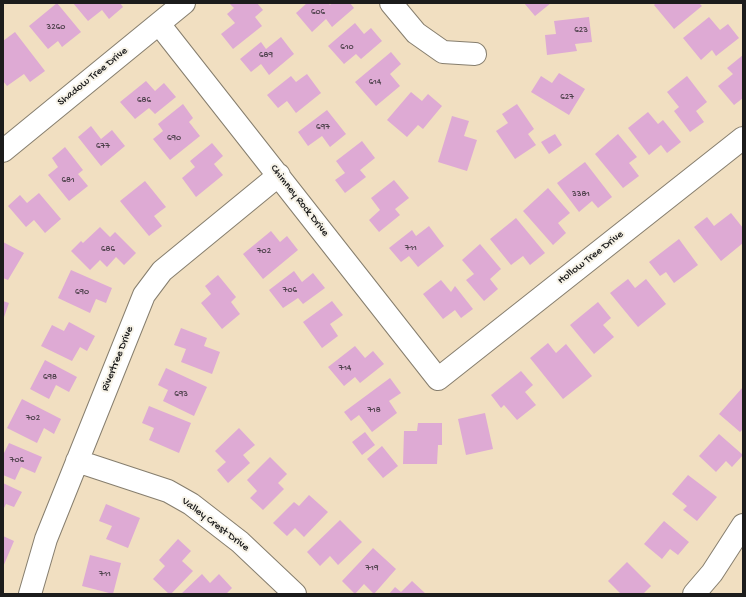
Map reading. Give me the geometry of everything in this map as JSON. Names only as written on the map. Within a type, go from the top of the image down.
[{"type":"street","name":"Shadow Tree Drive","points":[[3,151],[184,3]]},
{"type":"street","points":[[391,3],[416,33],[443,52],[475,54]]},
{"type":"street","name":"Chimney Rock Drive","points":[[159,24],[438,379]]},
{"type":"street","name":"Hollow Tree Drive","points":[[438,379],[743,138]]},
{"type":"street","name":"Rivertree Drive","points":[[30,594],[46,539],[144,295],[162,271],[279,175]]},
{"type":"street","name":"Valley Crest Drive","points":[[77,461],[168,491],[191,504],[240,542],[295,594]]},
{"type":"street","points":[[694,594],[712,573],[743,525]]},
{"type":"building","points":[[57,3],[81,32],[62,47],[58,41],[48,49],[29,26]]},
{"type":"building","points":[[73,3],[120,3],[123,7],[109,19],[102,10],[88,21]]},
{"type":"building","points":[[257,3],[263,10],[255,17],[262,26],[233,49],[221,34],[235,23],[227,14],[234,8],[230,4]]},
{"type":"building","points":[[307,3],[328,3],[330,5],[332,3],[350,3],[354,8],[332,27],[326,19],[312,32],[296,13]]},
{"type":"building","points":[[524,3],[551,3],[535,16]]},
{"type":"building","points":[[656,3],[699,3],[702,6],[674,29],[654,5]]},
{"type":"building","points":[[589,17],[592,42],[575,44],[577,51],[547,55],[545,35],[556,34],[554,21]]},
{"type":"building","points":[[709,17],[720,30],[728,24],[739,38],[716,56],[712,50],[701,60],[683,38]]},
{"type":"building","points":[[355,23],[364,34],[371,28],[382,41],[361,59],[356,54],[344,64],[328,46]]},
{"type":"building","points":[[15,32],[45,71],[30,82],[24,74],[7,86],[3,81],[3,41]]},
{"type":"building","points":[[281,37],[294,54],[269,75],[261,64],[251,72],[240,59],[261,42],[266,49]]},
{"type":"building","points":[[391,52],[401,64],[390,74],[400,86],[376,106],[355,82]]},
{"type":"building","points":[[743,55],[743,98],[734,105],[718,86],[733,74],[727,68]]},
{"type":"building","points":[[559,73],[585,89],[569,115],[531,92],[541,76],[552,83]]},
{"type":"building","points":[[307,74],[321,93],[296,113],[287,101],[278,108],[267,95],[291,76],[296,82]]},
{"type":"building","points":[[687,76],[707,102],[696,111],[704,122],[690,132],[674,111],[679,107],[667,92]]},
{"type":"building","points":[[146,81],[155,91],[164,83],[176,97],[155,114],[149,108],[135,119],[120,102]]},
{"type":"building","points":[[411,92],[422,101],[428,94],[442,106],[423,129],[418,125],[407,137],[387,120]]},
{"type":"building","points":[[183,104],[193,118],[189,122],[200,136],[170,160],[153,139],[163,131],[158,124]]},
{"type":"building","points":[[517,104],[534,129],[528,134],[536,145],[515,159],[496,131],[508,123],[502,114]]},
{"type":"building","points":[[327,110],[346,134],[330,147],[322,136],[308,146],[298,132]]},
{"type":"building","points":[[648,112],[658,124],[663,120],[681,142],[667,153],[661,145],[649,155],[628,128]]},
{"type":"building","points":[[452,116],[469,121],[464,136],[477,140],[467,171],[438,162]]},
{"type":"building","points":[[91,126],[101,139],[112,130],[125,146],[101,166],[78,137]]},
{"type":"building","points":[[555,134],[562,145],[549,154],[541,142]]},
{"type":"building","points":[[618,134],[637,157],[629,163],[639,176],[623,188],[595,154]]},
{"type":"building","points":[[362,141],[375,158],[360,170],[366,177],[345,193],[335,180],[345,173],[336,161]]},
{"type":"building","points":[[212,143],[223,156],[214,164],[223,175],[196,197],[182,178],[195,167],[190,161]]},
{"type":"building","points":[[65,147],[83,170],[78,174],[88,186],[69,201],[48,175],[58,167],[52,158]]},
{"type":"building","points":[[585,162],[612,197],[598,208],[592,201],[579,212],[557,183]]},
{"type":"building","points":[[394,180],[409,198],[395,209],[400,215],[379,232],[369,220],[380,210],[371,198]]},
{"type":"building","points":[[145,181],[166,207],[154,216],[162,226],[149,236],[120,201]]},
{"type":"building","points":[[548,188],[570,213],[558,223],[566,233],[553,245],[523,211]]},
{"type":"building","points":[[39,193],[61,219],[45,233],[34,220],[26,227],[8,206],[20,195],[27,203]]},
{"type":"building","points":[[731,213],[743,228],[743,243],[721,261],[694,227],[707,217],[714,226]]},
{"type":"building","points":[[516,218],[545,253],[530,265],[523,256],[511,265],[490,239]]},
{"type":"building","points":[[429,226],[444,246],[418,267],[409,256],[401,262],[389,248],[412,230],[416,236]]},
{"type":"building","points":[[100,227],[110,237],[115,232],[136,253],[124,265],[116,257],[107,267],[100,260],[90,270],[71,251],[81,241],[83,243]]},
{"type":"building","points":[[271,231],[280,242],[287,236],[298,250],[263,279],[243,254]]},
{"type":"building","points":[[679,239],[698,265],[674,283],[666,272],[660,276],[649,262]]},
{"type":"building","points":[[3,242],[24,253],[8,280],[3,278]]},
{"type":"building","points":[[480,244],[501,269],[490,279],[498,289],[484,301],[466,280],[474,274],[462,260]]},
{"type":"building","points":[[71,270],[112,288],[106,303],[96,299],[90,313],[58,298]]},
{"type":"building","points":[[294,271],[302,282],[313,273],[325,288],[303,304],[298,298],[283,308],[269,290]]},
{"type":"building","points":[[218,275],[236,297],[231,302],[240,314],[222,329],[201,303],[211,294],[205,286]]},
{"type":"building","points":[[628,279],[635,288],[646,279],[666,304],[638,327],[610,293]]},
{"type":"building","points":[[441,280],[451,292],[455,286],[473,309],[461,318],[455,310],[443,319],[423,294]]},
{"type":"building","points":[[3,301],[9,303],[3,320]]},
{"type":"building","points":[[332,301],[343,315],[330,324],[338,336],[322,348],[303,322]]},
{"type":"building","points":[[598,302],[611,318],[603,325],[614,337],[594,354],[570,325]]},
{"type":"building","points":[[69,322],[95,336],[87,351],[80,347],[72,361],[41,346],[52,325],[64,331]]},
{"type":"building","points":[[181,328],[207,338],[204,346],[220,352],[212,374],[181,362],[186,349],[174,345]]},
{"type":"building","points":[[548,343],[556,353],[566,344],[592,376],[563,399],[530,358]]},
{"type":"building","points":[[355,346],[365,358],[373,351],[384,364],[360,383],[355,377],[344,386],[328,367]]},
{"type":"building","points":[[45,360],[77,377],[69,392],[56,385],[49,399],[30,389]]},
{"type":"building","points":[[166,368],[207,387],[194,416],[163,401],[168,390],[158,385]]},
{"type":"building","points":[[521,371],[533,385],[525,392],[536,405],[517,420],[504,405],[501,408],[491,395]]},
{"type":"building","points":[[390,378],[401,393],[389,401],[397,413],[372,432],[359,415],[351,421],[344,412]]},
{"type":"building","points":[[743,387],[743,429],[740,432],[719,414]]},
{"type":"building","points":[[22,399],[61,419],[54,434],[44,428],[37,443],[7,428]]},
{"type":"building","points":[[149,406],[191,423],[179,453],[149,440],[154,428],[142,423]]},
{"type":"building","points":[[485,413],[493,449],[466,455],[458,419]]},
{"type":"building","points":[[418,423],[442,423],[442,445],[438,445],[437,464],[403,464],[404,431],[417,431]]},
{"type":"building","points":[[239,428],[255,445],[243,455],[250,463],[228,483],[217,470],[226,462],[215,451]]},
{"type":"building","points":[[365,432],[375,445],[362,455],[352,442]]},
{"type":"building","points":[[719,434],[743,455],[732,467],[726,461],[716,472],[699,456]]},
{"type":"building","points":[[9,443],[42,457],[35,473],[21,467],[15,480],[3,475],[3,455]]},
{"type":"building","points":[[382,446],[398,466],[383,478],[367,459]]},
{"type":"building","points":[[270,457],[287,474],[278,483],[284,489],[263,510],[250,498],[257,491],[247,480]]},
{"type":"building","points":[[688,475],[717,497],[697,521],[683,510],[687,506],[672,494]]},
{"type":"building","points":[[3,483],[22,492],[14,507],[6,504],[3,510]]},
{"type":"building","points":[[309,495],[328,512],[304,537],[295,528],[287,536],[273,523],[294,502],[299,506]]},
{"type":"building","points":[[106,504],[140,518],[128,548],[106,539],[112,526],[99,521]]},
{"type":"building","points":[[340,520],[362,542],[338,565],[330,556],[320,566],[307,552]]},
{"type":"building","points":[[664,521],[689,542],[678,555],[670,549],[662,559],[644,544]]},
{"type":"building","points":[[3,536],[14,541],[3,567]]},
{"type":"building","points":[[178,539],[191,551],[182,561],[193,571],[171,594],[169,594],[153,579],[165,566],[159,560]]},
{"type":"building","points":[[373,548],[396,569],[374,594],[364,584],[355,594],[342,581]]},
{"type":"building","points":[[90,555],[121,563],[113,594],[82,586]]},
{"type":"building","points":[[627,562],[651,586],[643,594],[621,594],[608,581]]},
{"type":"building","points":[[202,574],[210,583],[219,574],[232,588],[226,594],[181,594]]},
{"type":"building","points":[[412,581],[426,594],[389,594],[395,587],[401,592]]}]
